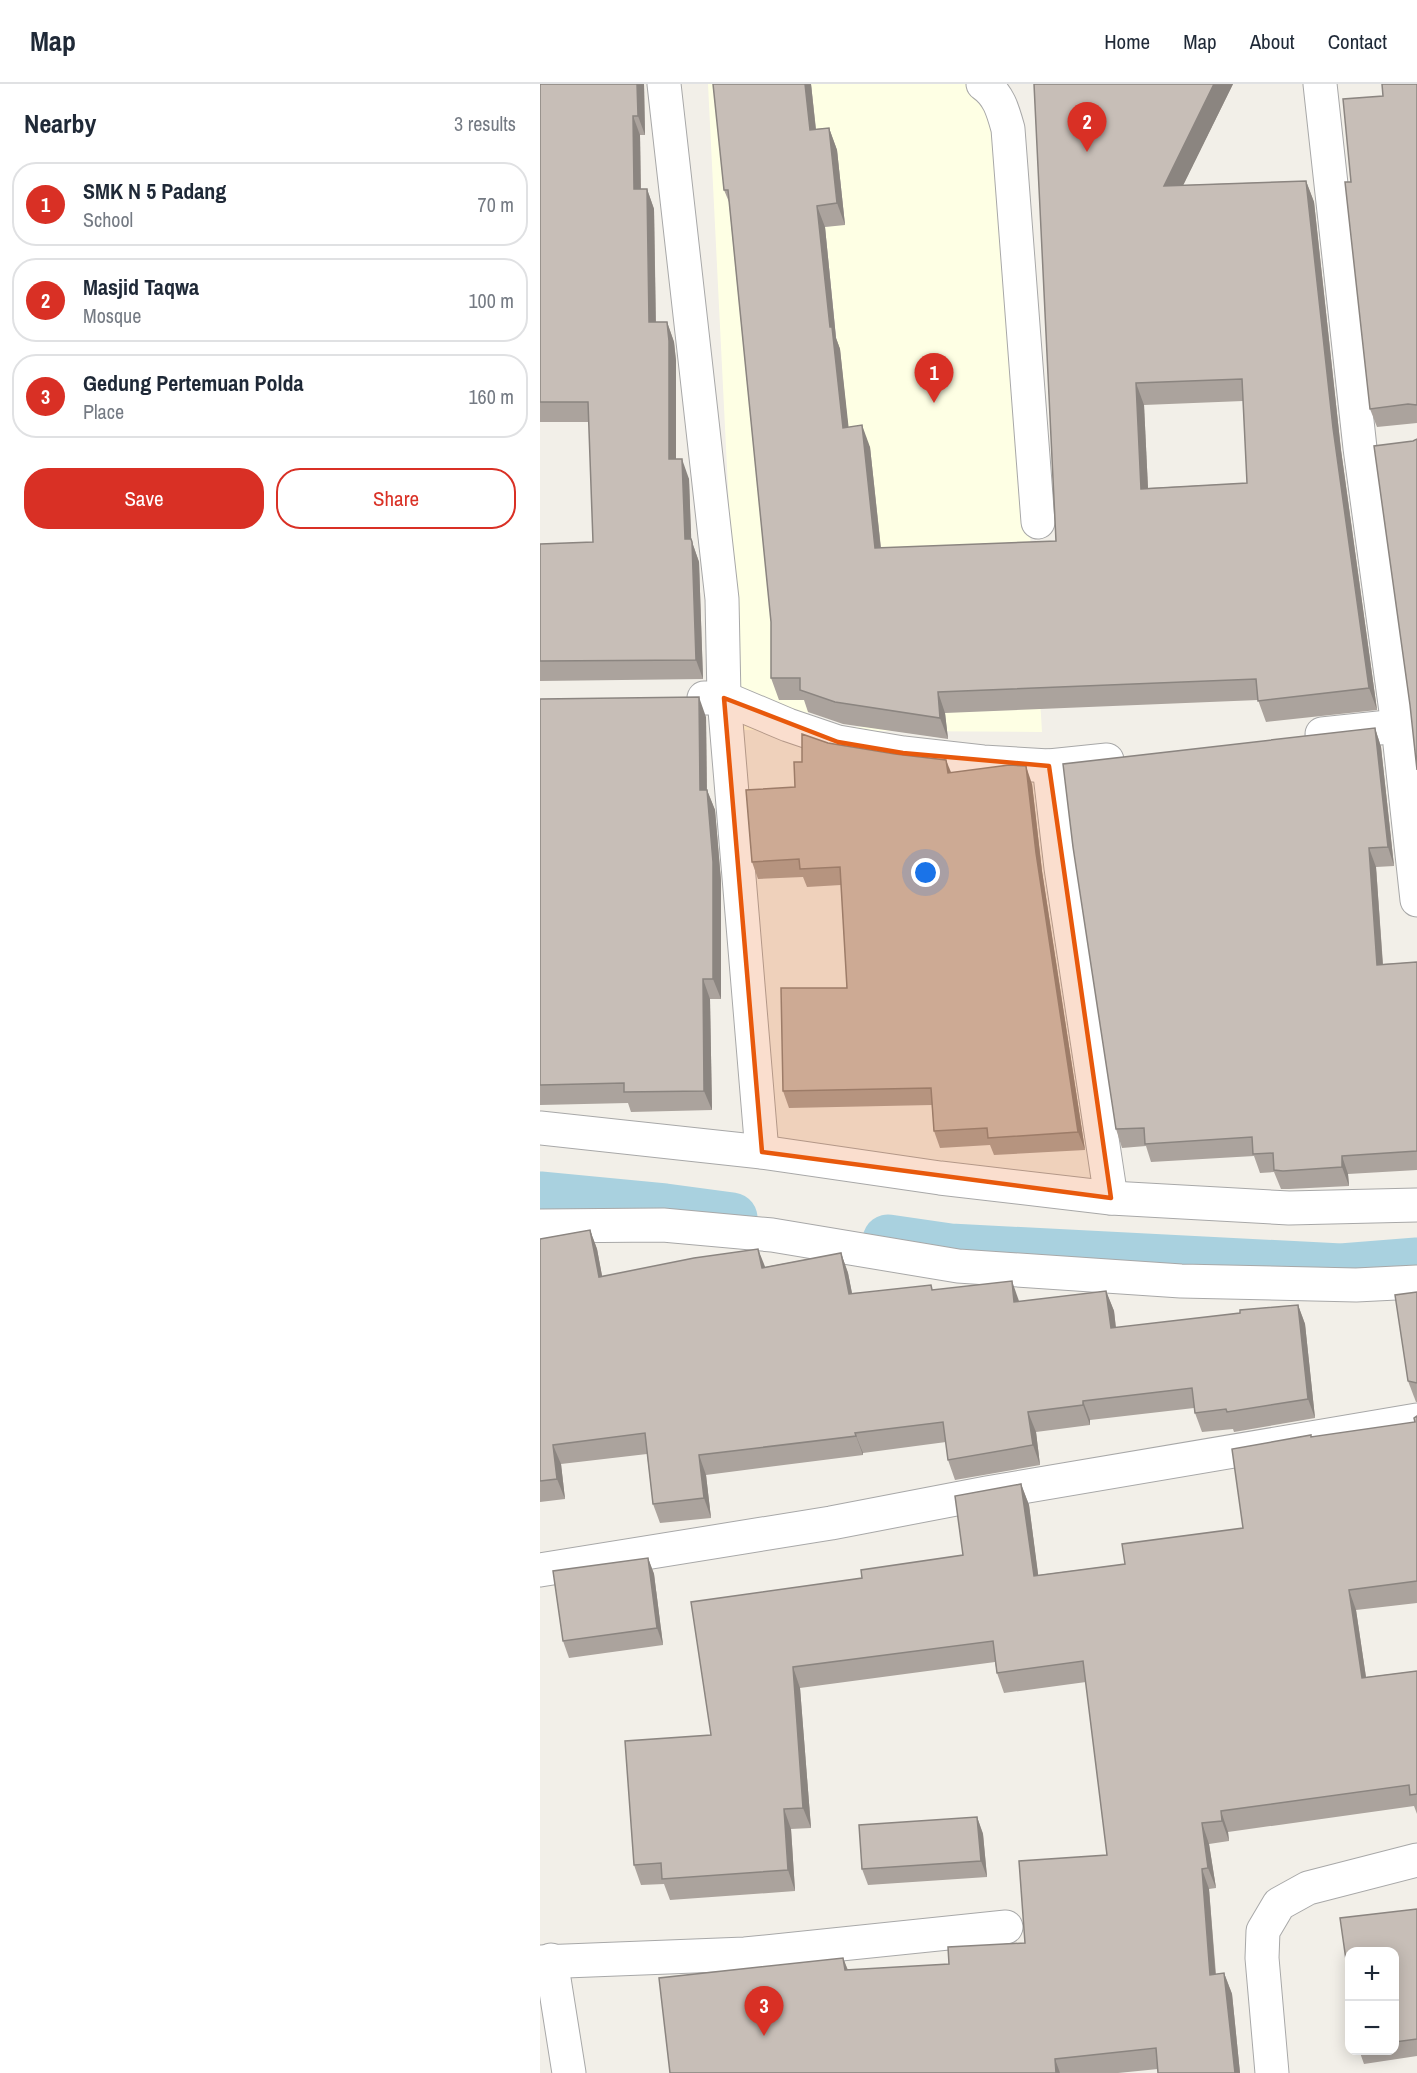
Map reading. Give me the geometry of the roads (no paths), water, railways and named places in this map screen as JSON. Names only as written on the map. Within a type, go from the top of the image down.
[{"type":"street","points":[[664,84],[722,598],[724,698],[762,1152]]},
{"type":"street","points":[[983,84],[992,90],[1000,103],[1008,129],[1038,522]]},
{"type":"street","points":[[1320,84],[1360,448],[1398,726],[1417,900]]},
{"type":"street","points":[[1360,448],[1394,444]]},
{"type":"street","points":[[678,698],[724,698],[788,725],[838,741],[914,755],[1049,766],[1131,757]]},
{"type":"street","points":[[1294,738],[1398,726]]},
{"type":"street","points":[[1049,766],[1061,868],[1111,1198]]},
{"type":"street","points":[[540,1128],[762,1152],[940,1178],[1111,1198],[1289,1208],[1417,1205]]},
{"type":"street","points":[[540,1226],[674,1226],[772,1235],[958,1266],[1181,1281],[1356,1285],[1417,1282]]},
{"type":"street","points":[[540,1570],[831,1523],[987,1493],[1417,1420]]},
{"type":"street","points":[[1272,2073],[1262,1958],[1263,1931],[1279,1904],[1308,1888],[1417,1860]]},
{"type":"street","points":[[569,2073],[545,1961],[745,1954],[1006,1928]]},
{"type":"waterway","points":[[540,1197],[732,1218]]},
{"type":"waterway","points":[[888,1240],[950,1249],[1341,1269],[1417,1263]]},
{"type":"place","name":"Masjid Taqwa","points":[[1087,152]]},
{"type":"place","name":"SMK N 5 Padang","points":[[934,403]]},
{"type":"place","name":"Gedung Pertemuan Polda","points":[[764,2036]]}]
